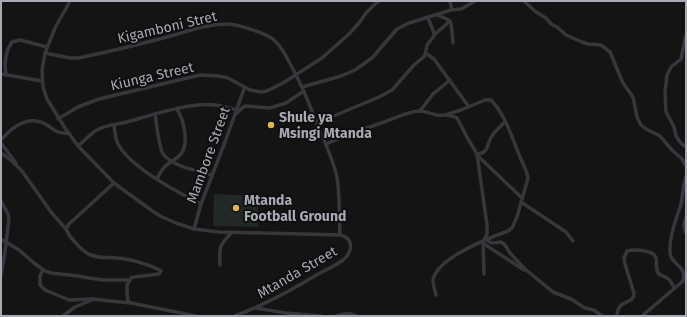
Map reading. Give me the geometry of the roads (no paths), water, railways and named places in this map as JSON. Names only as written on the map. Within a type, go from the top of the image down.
[{"type":"street","name":"Mtanda Street","points":[[70,1],[55,28],[47,47],[42,70],[42,81],[47,99],[58,119],[78,146],[114,183],[162,217],[176,223],[201,230],[340,235],[347,238],[350,243],[350,251],[343,260],[304,283],[255,308],[235,316]]},
{"type":"street","points":[[295,74],[316,63],[328,53],[379,1]]},
{"type":"street","points":[[450,1],[452,10]]},
{"type":"street","points":[[235,116],[246,106],[270,108],[286,103],[303,89],[355,70],[372,58],[398,29],[409,23],[452,10],[465,8],[475,1]]},
{"type":"street","points":[[524,1],[536,12],[572,38],[588,44],[601,45],[610,52],[623,83],[633,97],[637,117],[641,125],[660,136],[686,164]]},
{"type":"street","points":[[437,15],[450,21]]},
{"type":"street","points":[[428,18],[434,35]]},
{"type":"street","points":[[317,123],[392,90],[425,55],[427,45],[434,35],[450,21]]},
{"type":"street","points":[[450,21],[453,43]]},
{"type":"street","name":"Kigamboni Stret","points":[[45,53],[78,58],[155,40],[201,27],[231,24],[255,31],[273,39],[280,45],[303,89],[326,144],[337,178],[340,235]]},
{"type":"street","points":[[686,34],[681,59],[671,67],[667,75],[665,100],[666,112],[674,127],[676,136],[686,147]]},
{"type":"street","points":[[6,75],[4,66],[12,42],[20,40],[47,47]]},
{"type":"street","points":[[425,55],[427,54],[430,56],[450,80],[469,107]]},
{"type":"street","points":[[1,74],[42,81]]},
{"type":"street","name":"Kiunga Street","points":[[58,119],[78,107],[99,99],[200,75],[228,78],[245,88],[262,92],[272,89],[295,74]]},
{"type":"street","points":[[420,111],[433,94],[450,80]]},
{"type":"street","name":"Mambore Street","points":[[194,228],[201,204],[244,89]]},
{"type":"street","points":[[326,144],[400,116],[420,111],[437,115],[448,114],[485,100],[491,100],[499,109],[528,174],[517,217],[512,228],[508,231],[456,255],[443,266],[433,281],[436,296]]},
{"type":"street","points":[[78,146],[87,137],[102,127],[177,109],[208,105],[237,110]]},
{"type":"street","points":[[157,179],[162,169],[179,156],[184,146],[184,123],[182,116],[177,109]]},
{"type":"street","points":[[155,114],[161,147],[165,156],[171,162],[212,175]]},
{"type":"street","points":[[448,114],[457,118],[478,155],[521,200],[566,232],[574,242]]},
{"type":"street","points":[[1,140],[14,128],[28,120],[36,120],[41,122],[60,133],[69,133]]},
{"type":"street","points":[[478,155],[486,151],[492,135],[505,122]]},
{"type":"street","points":[[114,125],[117,142],[126,155],[157,179],[179,193],[201,204]]},
{"type":"street","points":[[1,143],[66,229],[68,234],[86,254],[98,257],[127,259],[160,270],[161,272],[159,274],[134,277],[129,280],[89,278],[51,273],[43,270],[19,250],[1,239]]},
{"type":"street","points":[[1,153],[18,166]]},
{"type":"street","points":[[478,155],[487,224],[487,234],[484,242],[484,274]]},
{"type":"street","points":[[642,316],[683,281],[685,276],[684,270],[672,259],[670,251],[671,235],[680,205],[686,176]]},
{"type":"street","points":[[66,229],[69,224],[114,183]]},
{"type":"street","points":[[1,201],[9,218],[1,276]]},
{"type":"street","points":[[686,217],[684,224],[686,233]]},
{"type":"street","points":[[220,265],[220,247],[232,232]]},
{"type":"street","points":[[484,242],[501,242],[505,245],[515,260],[554,292],[571,299],[585,308],[594,310],[602,316]]},
{"type":"street","points":[[484,242],[536,278]]},
{"type":"street","points":[[617,316],[619,306],[632,299],[634,296],[624,264],[624,258],[628,251],[638,250],[655,255],[657,272],[670,280],[674,288]]},
{"type":"street","points":[[43,270],[40,276],[40,285],[63,298],[74,300],[94,299],[131,303],[196,316]]},
{"type":"street","points":[[129,280],[127,292],[128,301],[131,303]]},
{"type":"street","points":[[63,316],[75,307],[94,299]]},
{"type":"street","points":[[74,300],[75,307]]},
{"type":"street","points":[[255,308],[320,316]]},
{"type":"street","points":[[336,316],[349,313],[357,316]]},
{"type":"place","name":"Shule ya Msingi Mtanda","points":[[271,125]]},
{"type":"place","name":"Mtanda Football Ground","points":[[236,208]]}]
